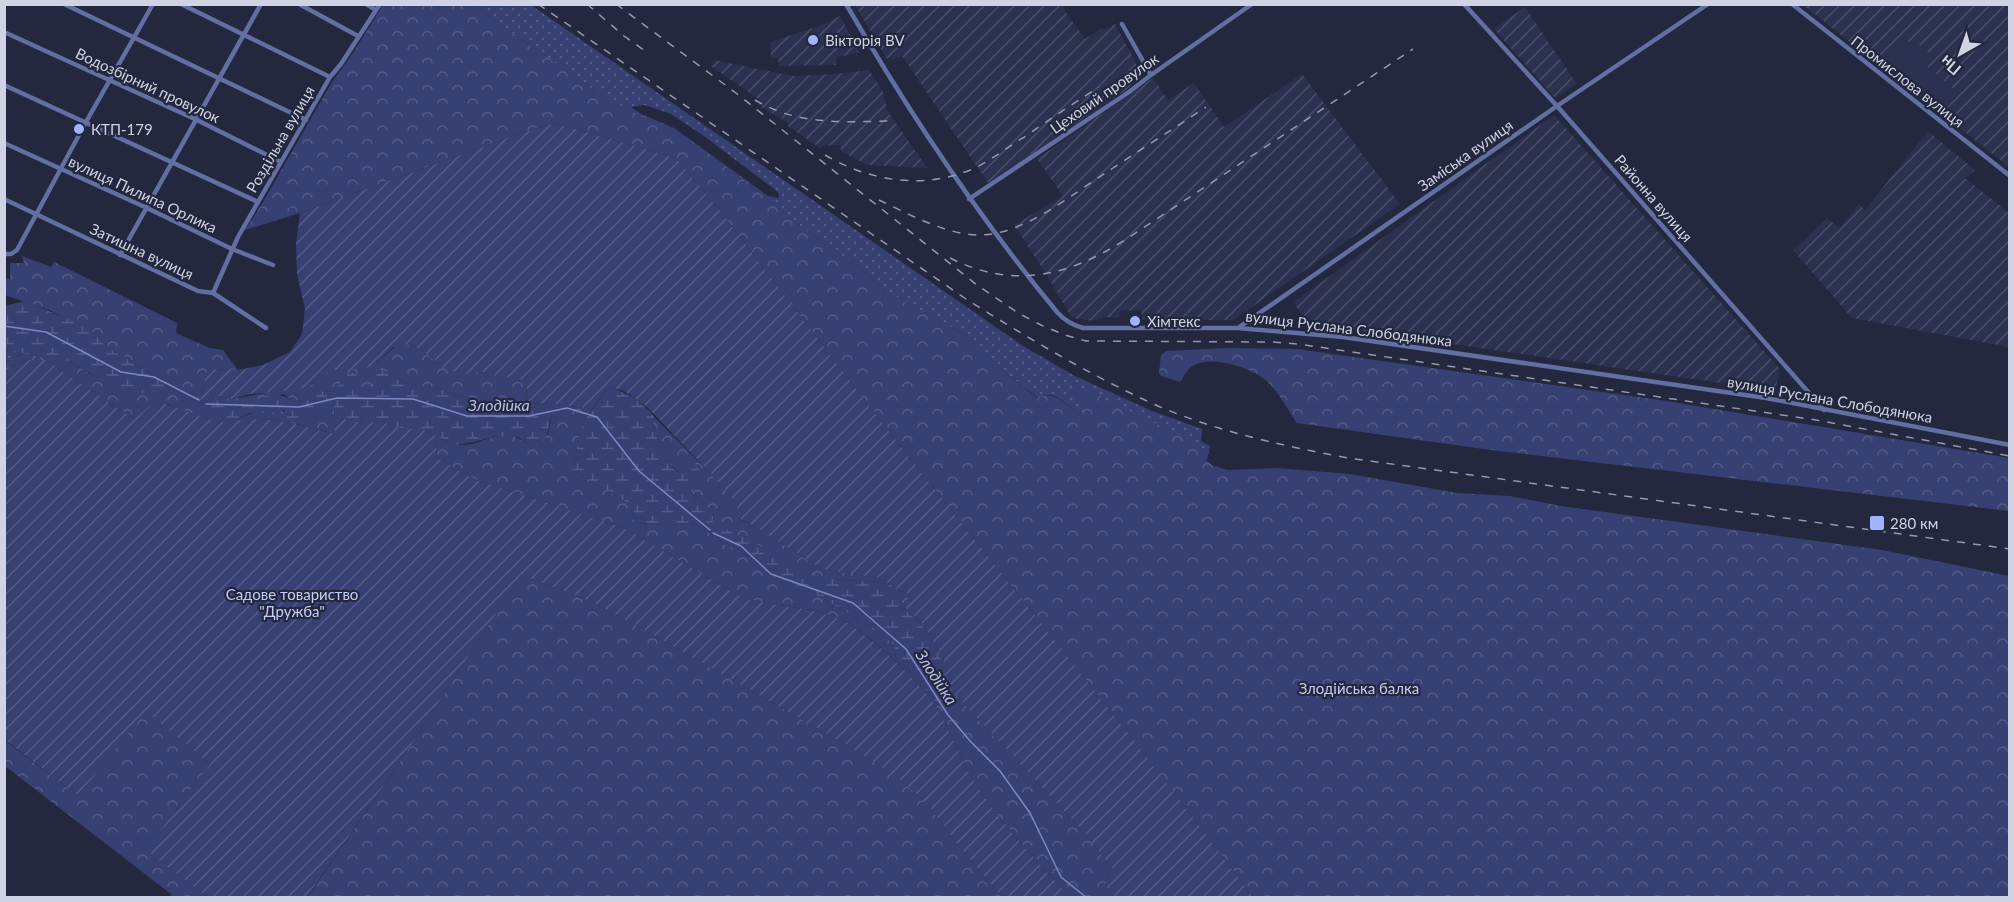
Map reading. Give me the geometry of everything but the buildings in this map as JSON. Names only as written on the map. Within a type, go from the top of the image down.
[{"type":"street","points":[[64,4],[306,120]]},
{"type":"street","points":[[4,254],[11,254],[16,250],[153,4]]},
{"type":"street","points":[[181,4],[330,77]]},
{"type":"street","points":[[120,255],[261,4]]},
{"type":"street","points":[[299,4],[358,36]]},
{"type":"street","points":[[366,4],[376,10]]},
{"type":"street","name":"Роздільна вулиця","points":[[213,293],[232,249],[330,77],[380,4]]},
{"type":"street","name":"вулиця Руслана Слободянюка","points":[[846,4],[881,66],[969,199],[1027,275],[1069,323],[1083,328],[1238,328],[1343,337],[1766,398],[2010,445]]},
{"type":"street","name":"Цеховий провулок","points":[[969,199],[1129,92],[1252,4]]},
{"type":"street","name":"Районна вулиця","points":[[1464,4],[1557,106],[1824,410]]},
{"type":"street","name":"Заміська вулиця","points":[[1238,328],[1708,4]]},
{"type":"street","name":"Промислова вулиця","points":[[1792,4],[2010,176]]},
{"type":"street","points":[[1122,24],[1150,75]]},
{"type":"street","name":"Водозбірний провулок","points":[[4,32],[197,120],[281,162]]},
{"type":"street","points":[[4,85],[258,202]]},
{"type":"street","name":"вулиця Пилипа Орлика","points":[[4,143],[232,249],[273,265]]},
{"type":"street","name":"Затишна вулиця","points":[[4,200],[198,291],[213,293],[266,328]]},
{"type":"shaded area","points":[[855,5],[1063,5],[1085,39],[1102,28],[1104,30],[1115,24],[1139,72],[1129,88],[988,183],[902,56],[892,60],[891,57],[887,59]]},
{"type":"shaded area","points":[[1803,5],[2009,5],[2009,167],[1942,114],[1959,93],[1927,67],[1934,58],[1919,45],[1900,39],[1879,65]]},
{"type":"shaded area","points":[[1525,7],[1577,84],[1555,98],[1494,29]]},
{"type":"shaded area","name":"Вікторія BV","points":[[840,16],[860,53],[836,57],[836,65],[779,66],[778,58],[771,58],[770,42],[819,26]]},
{"type":"shaded area","points":[[1900,39],[1919,45],[1934,58],[1927,67],[1959,93],[1942,114],[1879,65]]},
{"type":"shaded area","points":[[714,60],[793,76],[869,70],[883,92],[887,110],[927,168],[867,165],[841,151],[840,145],[820,148],[789,127],[786,121],[757,105],[761,101],[711,66]]},
{"type":"shaded area","points":[[1302,74],[1400,204],[1233,320],[1142,320],[1141,310],[1120,311],[1119,318],[1105,317],[1093,321],[1072,318],[1014,225],[1063,196],[1037,159],[1153,78],[1168,100],[1194,83],[1224,127]]},
{"type":"shaded area","points":[[1554,115],[1780,369],[1775,391],[1309,323],[1296,307],[1295,301]]},
{"type":"shaded area","points":[[1928,131],[1975,170],[1965,178],[2008,212],[2009,210],[2009,347],[1852,318],[1793,250],[1827,218],[1839,228],[1859,204],[1865,210]]},
{"type":"green space","name":"Злодійська балка","points":[[383,5],[473,5],[598,93],[633,112],[675,130],[730,169],[803,228],[864,271],[884,290],[965,335],[1001,369],[1037,398],[1054,397],[1078,413],[1084,412],[1085,404],[1070,389],[1081,387],[1192,441],[1199,454],[1212,465],[1227,470],[1276,468],[1350,474],[1457,493],[1510,496],[1561,506],[1882,550],[2009,576],[2009,897],[1253,897],[1155,767],[880,420],[717,207],[676,158],[555,123],[518,134],[300,213],[245,230],[332,82]]},
{"type":"green space","points":[[473,5],[531,5],[1023,346],[1075,376],[1152,411],[1202,429],[1201,441],[1210,446],[1207,460],[1070,389],[1085,404],[1085,412],[1078,413],[1054,396],[1038,398],[1001,369],[965,335],[884,290],[864,271],[803,228],[730,169],[598,93]],"holes":[[[645,105],[671,114],[778,192],[779,198],[768,196],[674,128],[641,114],[631,107]]]},
{"type":"green space","points":[[555,123],[676,158],[717,207],[880,420],[1155,767],[1253,897],[1115,897],[1105,885],[1112,868],[1082,830],[964,704],[944,675],[944,660],[923,624],[903,605],[910,595],[878,578],[821,569],[737,517],[740,508],[715,478],[646,406],[624,391],[609,387],[592,409],[526,403],[527,380],[481,372],[459,374],[441,366],[422,350],[406,344],[393,347],[375,364],[366,368],[329,370],[311,385],[298,390],[251,394],[231,399],[218,396],[206,402],[199,399],[208,369],[238,370],[263,365],[290,352],[302,334],[305,309],[297,274],[296,244],[300,213],[518,134]]},
{"type":"green space","points":[[22,256],[51,267],[54,262],[177,323],[176,333],[210,348],[223,350],[238,370],[208,369],[199,399],[107,347],[96,334],[49,310],[5,295],[4,278],[10,279],[10,263],[24,263]]},
{"type":"green space","points":[[25,301],[77,323],[96,334],[107,347],[199,399],[206,402],[216,399],[233,409],[270,395],[293,401],[306,400],[318,391],[333,392],[347,374],[355,373],[366,391],[372,390],[372,375],[376,369],[383,370],[410,385],[434,387],[452,394],[509,405],[553,410],[547,434],[541,444],[529,444],[518,437],[496,436],[456,445],[421,429],[404,429],[380,421],[363,423],[335,417],[333,396],[328,394],[324,401],[328,408],[308,415],[305,422],[286,419],[285,410],[272,413],[250,413],[236,419],[216,416],[206,411],[202,405],[166,385],[130,397],[69,361],[58,361],[5,349],[4,306]]},
{"type":"green space","points":[[398,344],[406,344],[422,350],[441,366],[527,380],[526,403],[592,409],[583,422],[572,470],[633,506],[634,523],[667,525],[691,523],[768,569],[787,589],[812,592],[882,633],[894,646],[896,659],[917,677],[938,705],[956,696],[943,675],[942,661],[922,625],[901,606],[882,582],[839,580],[807,574],[787,565],[746,539],[723,531],[710,530],[714,513],[692,493],[680,473],[663,458],[653,423],[654,417],[715,478],[740,508],[738,518],[821,569],[878,578],[910,595],[904,605],[923,624],[944,660],[964,704],[1082,830],[1112,868],[1105,885],[1115,897],[1069,897],[1007,827],[984,797],[930,697],[893,658],[851,625],[816,612],[743,598],[624,528],[474,479],[436,457],[437,436],[465,445],[498,436],[517,438],[529,444],[548,434],[553,410],[509,405],[452,394],[434,387],[410,385],[383,370],[372,375],[372,390],[366,391],[361,384],[347,375],[333,392],[318,391],[306,400],[293,401],[283,394],[233,409],[216,399],[218,396],[231,399],[311,385],[329,370],[341,371],[375,364]]},
{"type":"green space","points":[[1230,348],[1297,349],[1660,400],[2009,458],[2009,511],[1491,450],[1297,423],[1270,384],[1253,372],[1242,368],[1217,362],[1196,364],[1188,370],[1180,382],[1161,376],[1159,373],[1161,355],[1166,351]]},
{"type":"green space","points":[[5,349],[24,353],[5,362]]},
{"type":"green space","points":[[24,353],[58,361],[69,361],[92,375],[166,385],[202,405],[236,419],[253,413],[271,411],[308,415],[324,401],[328,394],[333,395],[335,434],[276,420],[222,422],[198,416],[168,404],[134,419],[46,360],[29,360],[5,368],[5,362]]},
{"type":"green space","name":"Садове товариство \"Дружба\"","points":[[29,360],[46,360],[134,419],[155,402],[218,421],[276,420],[335,434],[335,417],[363,423],[380,421],[404,429],[421,429],[437,436],[436,457],[474,479],[624,528],[743,598],[840,619],[878,646],[930,697],[984,797],[1007,827],[1069,897],[1002,897],[932,810],[909,787],[883,768],[843,743],[590,601],[521,575],[398,765],[307,897],[207,897],[146,850],[210,764],[146,711],[78,796],[5,740],[5,368]]},
{"type":"green space","points":[[609,387],[634,398],[650,411],[654,417],[653,423],[663,458],[679,473],[695,464],[701,473],[692,493],[714,513],[711,529],[721,527],[759,545],[799,571],[840,580],[882,582],[903,597],[901,606],[922,625],[942,661],[943,675],[956,696],[951,704],[938,705],[917,677],[896,659],[894,646],[882,633],[812,592],[787,589],[768,569],[691,523],[667,525],[634,523],[633,506],[572,470],[583,422]]},
{"type":"green space","points":[[521,575],[590,601],[843,743],[883,768],[909,787],[932,810],[1002,897],[307,898],[398,765]]},
{"type":"green space","points":[[146,710],[210,764],[147,850],[207,897],[170,897],[171,894],[5,766],[4,740],[78,796]]},
{"type":"waterway","name":"Злодійка","points":[[4,326],[46,332],[121,372],[154,377],[199,400]]},
{"type":"waterway","name":"Злодійка","points":[[206,404],[299,407],[337,398],[413,399],[467,416],[529,416],[567,408],[597,417],[639,471],[710,530]]},
{"type":"waterway","name":"Злодійка","points":[[713,533],[741,546],[771,574],[853,603],[906,649],[948,715],[1000,771],[1030,813],[1061,877],[1087,898]]},
{"type":"railway","points":[[538,4],[966,299],[1084,369],[1181,415],[1252,437],[1348,458],[2010,549]]},
{"type":"railway","points":[[587,4],[648,53]]},
{"type":"railway","points":[[616,4],[736,93],[977,285],[1018,313],[1065,335],[1086,341],[1298,344],[1816,420],[2010,456]]},
{"type":"railway","points":[[950,258],[996,274],[1018,276],[1061,270],[1083,262],[1125,240],[1413,49]]},
{"type":"railway","points":[[825,155],[861,172],[898,180],[918,181],[956,175],[988,161],[1099,87]]},
{"type":"railway","points":[[755,100],[771,108],[803,118],[837,121],[889,121]]},
{"type":"railway","points":[[879,200],[952,231],[978,235],[995,234],[1029,222],[1046,212],[1206,107]]},
{"type":"place","name":"Вікторія BV","points":[[813,40]]},
{"type":"place","name":"КТП-179","points":[[79,129]]},
{"type":"place","name":"Хімтекс","points":[[1135,321]]},
{"type":"place","name":"280 км","points":[[1877,523]]}]
